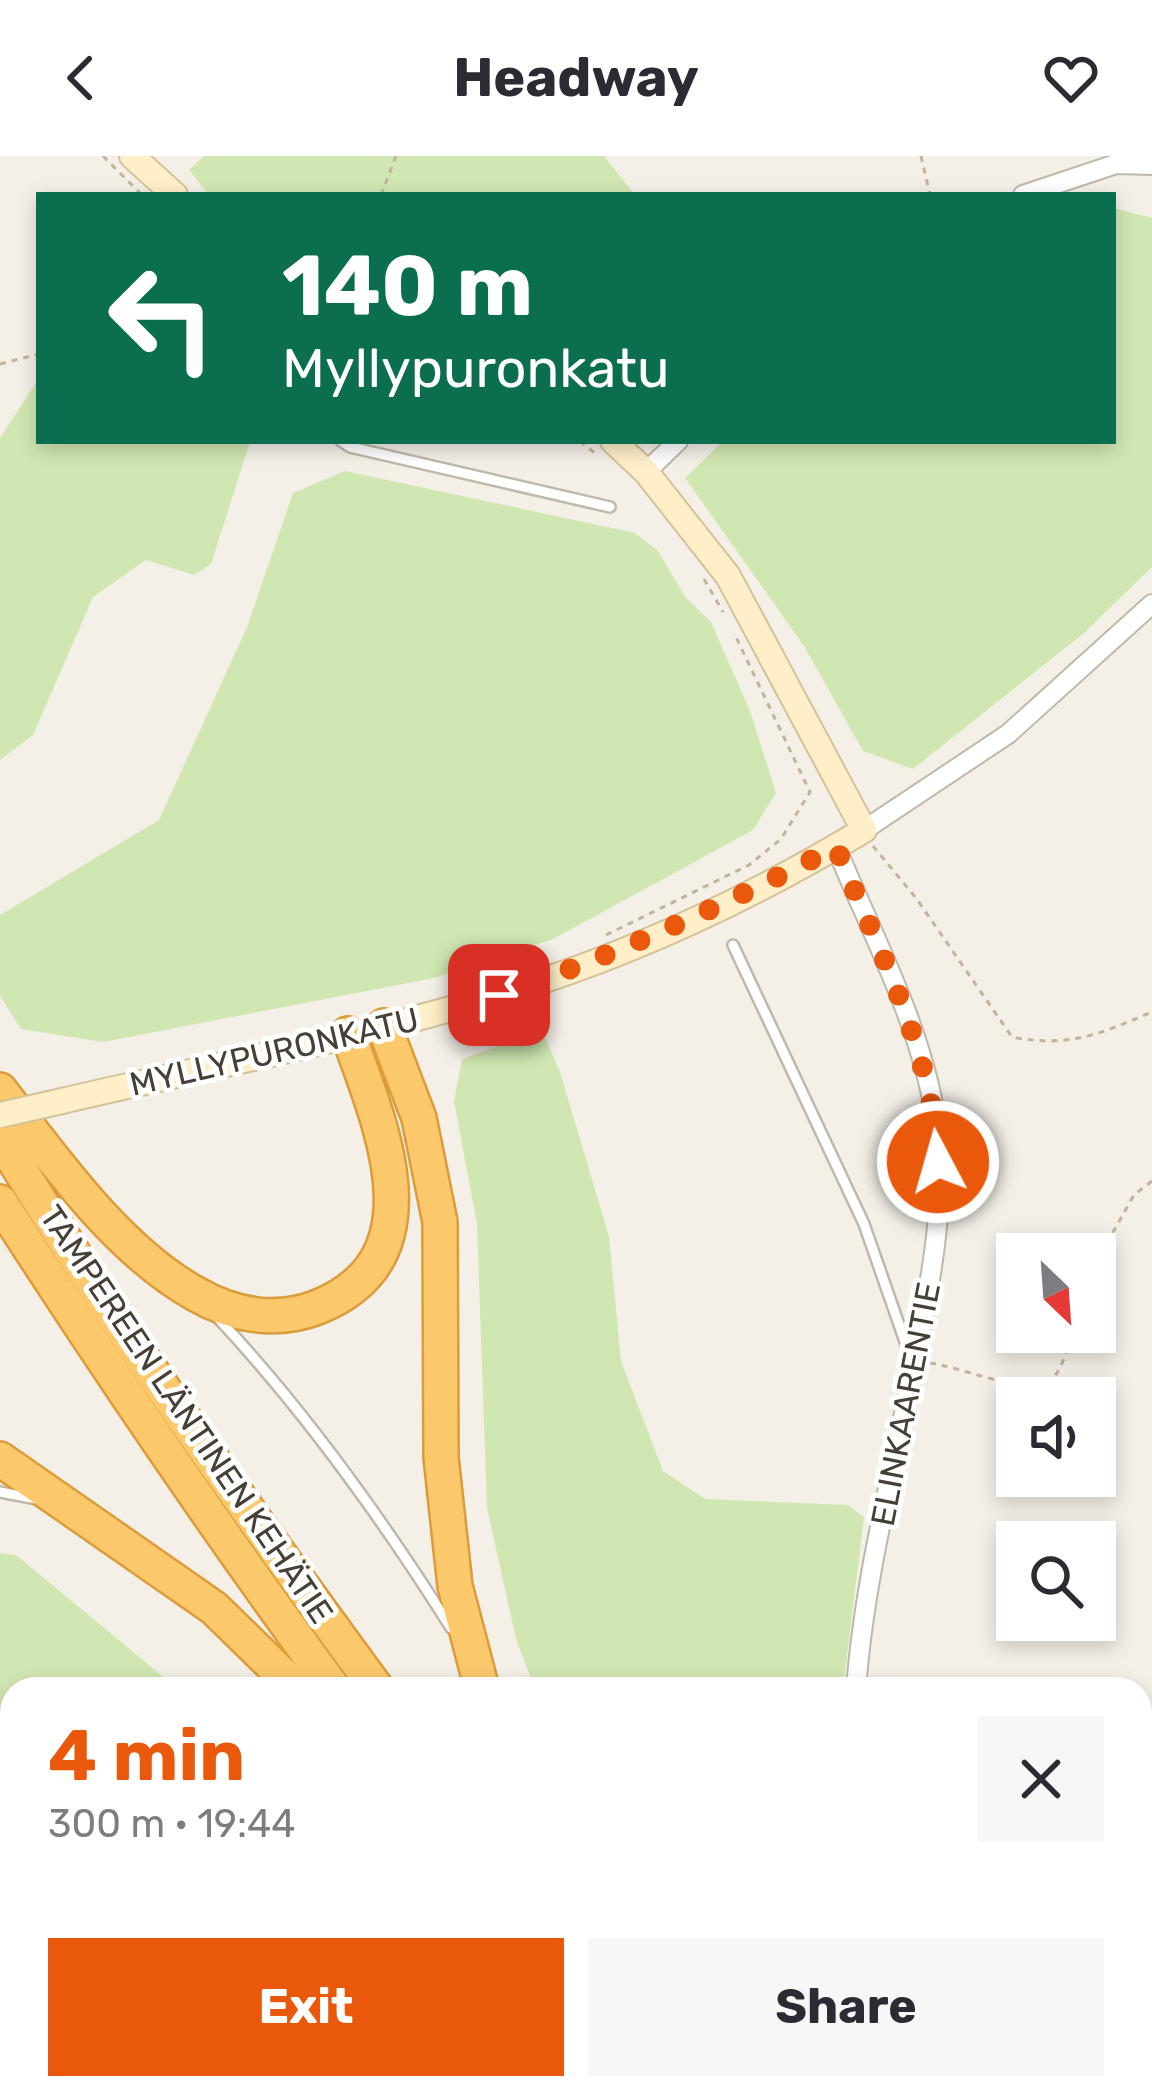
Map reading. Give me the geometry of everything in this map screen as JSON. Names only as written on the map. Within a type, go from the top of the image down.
[{"type":"highway","points":[[385,1026],[419,1118],[440,1222],[441,1457],[455,1586],[479,1677]]},
{"type":"highway","points":[[0,1090],[118,1232],[194,1294],[229,1309],[277,1318],[301,1314],[344,1293],[378,1256],[388,1230],[392,1174],[384,1136],[348,1034]]},
{"type":"highway","name":"TAMPEREEN LÄNTINEN KEHÄTIE","points":[[0,1137],[196,1436],[368,1677]]},
{"type":"highway","name":"TAMPEREEN LÄNTINEN KEHÄTIE","points":[[0,1202],[100,1359],[325,1677]]},
{"type":"highway","points":[[0,1459],[214,1608],[285,1677]]},
{"type":"street","points":[[132,156],[173,192]]},
{"type":"street","points":[[1032,192],[1116,164],[1152,166]]},
{"type":"street","points":[[646,472],[676,444]]},
{"type":"street","points":[[610,452],[646,472],[737,591],[864,830]]},
{"type":"street","name":"MYLLYPURONKATU","points":[[0,1114],[385,1026],[499,995],[711,912],[836,847],[1008,734],[1152,604]]},
{"type":"street","name":"ELINKAARENTIE","points":[[836,847],[923,1061],[936,1123],[939,1200],[915,1364],[861,1616],[857,1677]]},
{"type":"lane","points":[[346,444],[610,507]]},
{"type":"lane","points":[[734,945],[864,1224],[915,1364]]},
{"type":"lane","points":[[194,1294],[273,1377],[321,1438],[478,1677]]},
{"type":"lane","points":[[0,1492],[68,1505]]},
{"type":"path","points":[[103,156],[139,192]]},
{"type":"path","points":[[382,192],[395,156]]},
{"type":"path","points":[[921,156],[928,192]]},
{"type":"path","points":[[0,364],[36,355]]},
{"type":"path","points":[[700,574],[728,619]]},
{"type":"path","points":[[589,944],[749,865],[782,839],[810,792],[735,634]]},
{"type":"path","points":[[864,830],[1012,1036],[1061,1043],[1152,1012]]},
{"type":"path","points":[[1113,1233],[1134,1195],[1152,1181]]},
{"type":"path","points":[[915,1364],[956,1366],[1030,1387],[1048,1383],[1064,1353]]},
{"type":"green space","points":[[204,156],[604,156],[633,192],[207,192],[189,170]]},
{"type":"green space","points":[[1116,209],[1152,218],[1152,567],[1084,633],[913,769],[863,751],[804,646],[685,478],[720,444],[1116,444]]},
{"type":"green space","points":[[36,383],[36,444],[249,444],[211,564],[194,575],[146,560],[93,597],[33,735],[0,760],[0,438]]},
{"type":"green space","points":[[345,471],[635,533],[658,551],[686,598],[711,622],[750,711],[776,793],[753,830],[553,939],[434,978],[103,1042],[21,1029],[0,996],[0,915],[159,820],[247,627],[293,493]]},
{"type":"green space","points":[[542,1030],[560,1072],[609,1236],[621,1361],[663,1471],[705,1499],[848,1505],[864,1517],[844,1677],[530,1677],[516,1639],[487,1508],[477,1224],[454,1101],[462,1059]]},
{"type":"green space","points":[[0,1553],[16,1555],[163,1677],[0,1677]]},
{"type":"route","points":[[499,995],[711,912],[836,847],[923,1061],[936,1123],[938,1162]]}]
